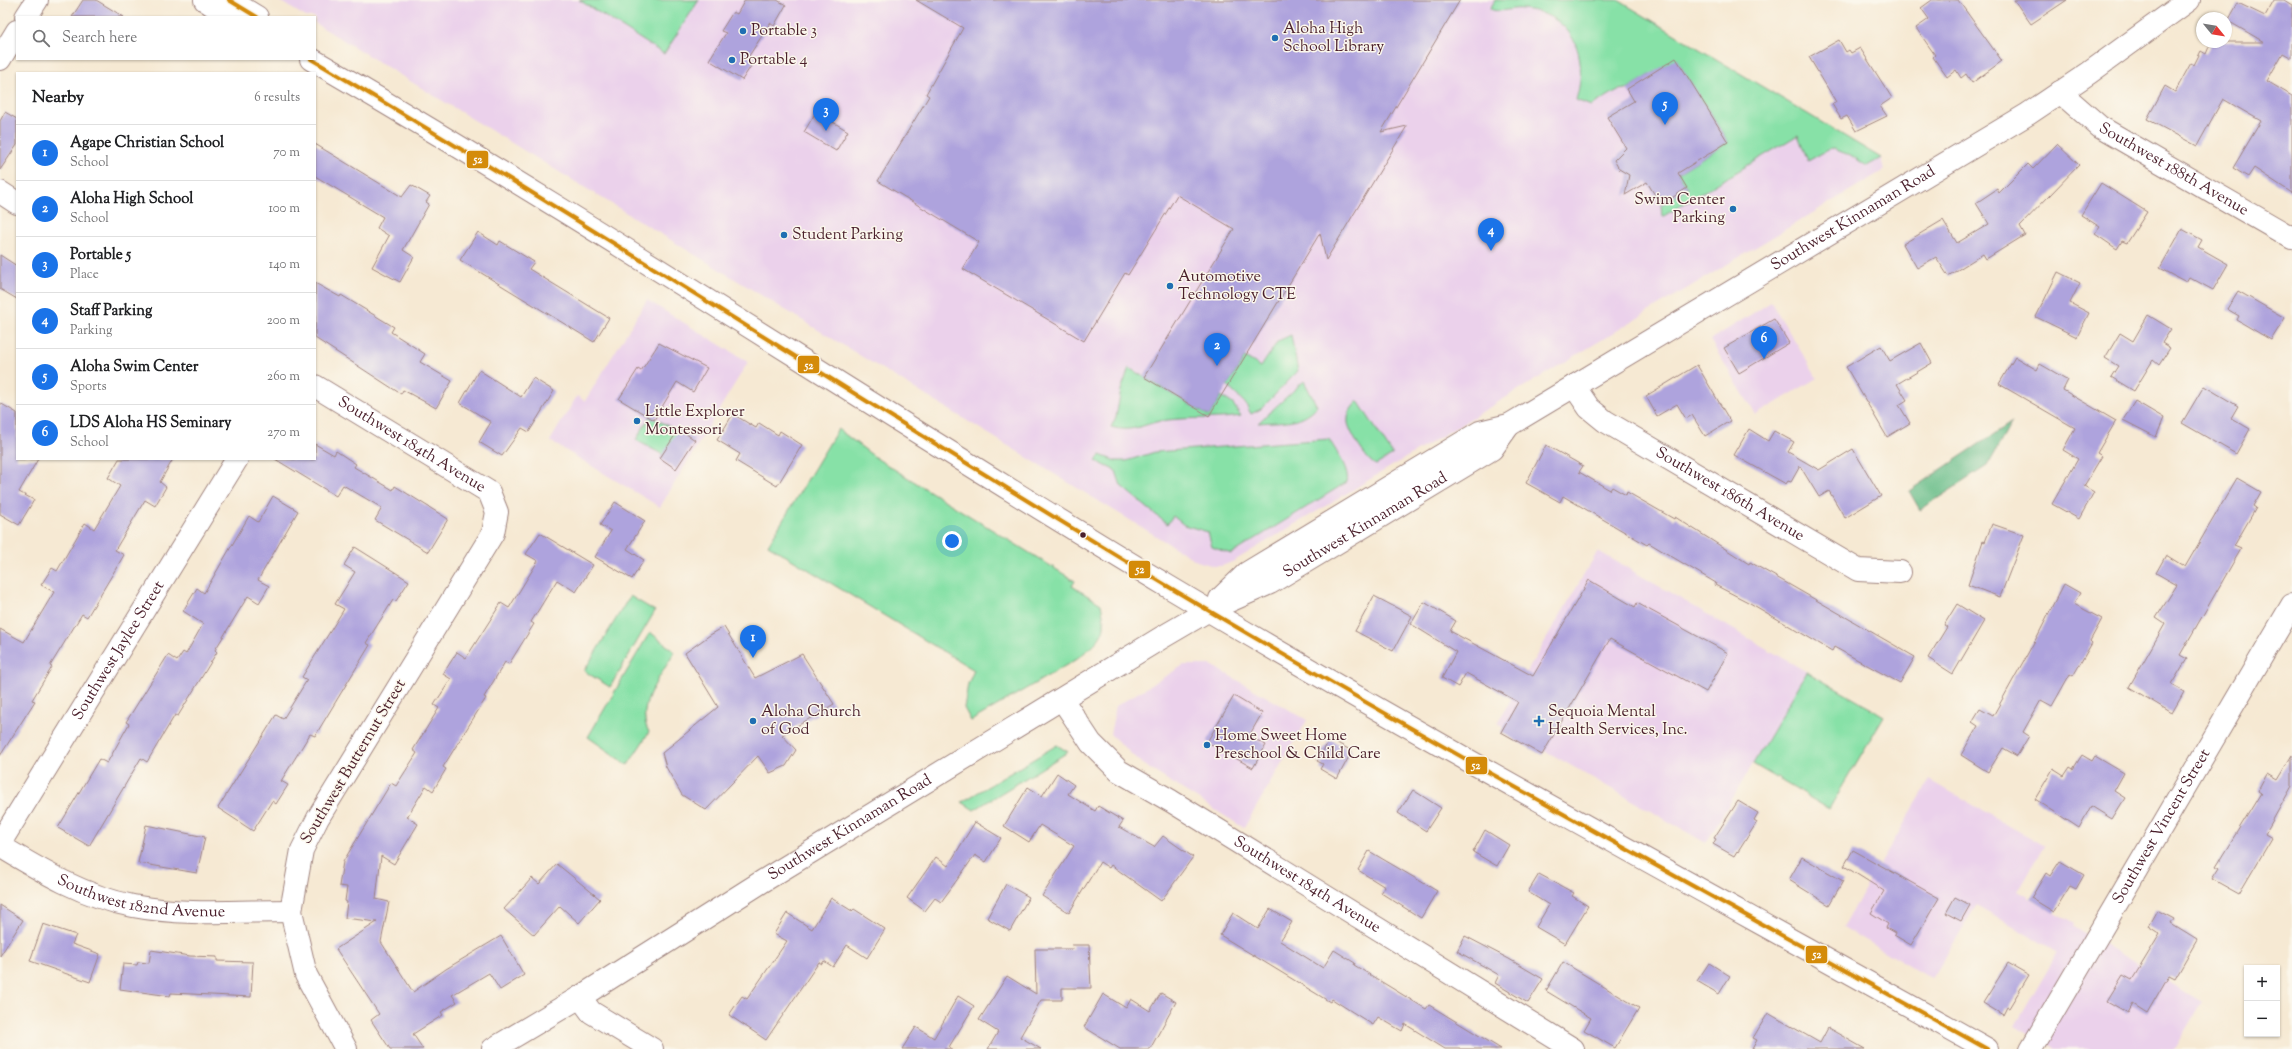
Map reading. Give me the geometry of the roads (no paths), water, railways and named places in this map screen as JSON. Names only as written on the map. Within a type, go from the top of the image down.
[{"type":"main road","points":[[27,16],[36,0]]},
{"type":"main road","points":[[205,0],[229,16]]},
{"type":"main road","points":[[229,0],[255,16]]},
{"type":"main road","name":"Southwest Kinnaman Road","points":[[493,1049],[580,997],[762,881],[1209,610],[1270,583],[1492,449],[1509,425],[1788,256],[2022,118],[2189,0]]},
{"type":"main road","points":[[0,59],[16,33]]},
{"type":"main road","points":[[313,60],[428,127],[687,286],[836,381],[1209,610],[1522,790],[1987,1049]]},
{"type":"main road","name":"Southwest 188th Avenue","points":[[2060,92],[2100,127],[2292,238]]},
{"type":"main road","points":[[0,192],[16,202]]},
{"type":"main road","name":"Southwest 186th Avenue","points":[[1574,386],[1589,408],[1605,421],[1858,570],[1900,572]]},
{"type":"main road","name":"Southwest 184th Avenue","points":[[316,387],[489,492],[497,512]]},
{"type":"main road","name":"Southwest Jaylee Street","points":[[0,844],[236,460]]},
{"type":"main road","name":"Southwest Butternut Street","points":[[346,1049],[306,975],[291,911],[302,850],[318,818],[493,533],[497,512]]},
{"type":"main road","name":"Southwest Vincent Street","points":[[2031,1049],[2292,605]]},
{"type":"main road","name":"Southwest 184th Avenue","points":[[1062,699],[1091,743],[1119,770],[1171,800],[1573,1049]]},
{"type":"main road","name":"Southwest 182nd Avenue","points":[[0,844],[73,886],[132,906],[175,912],[291,911]]},
{"type":"main road","points":[[580,997],[591,1012],[652,1049]]},
{"type":"place","name":"Portable 3","points":[[743,31]]},
{"type":"place","name":"Aloha High School Library","points":[[1275,38]]},
{"type":"place","name":"Portable 4","points":[[732,60]]},
{"type":"place","name":"Aloha Swim Center","points":[[1665,125]]},
{"type":"place","name":"Portable 5","points":[[826,131]]},
{"type":"place","name":"Swim Center Parking","points":[[1733,209]]},
{"type":"place","name":"Student Parking","points":[[784,235]]},
{"type":"place","name":"Staff Parking","points":[[1491,251]]},
{"type":"place","name":"Automotive Technology CTE","points":[[1170,286]]},
{"type":"place","name":"LDS Aloha HS Seminary","points":[[1764,359]]},
{"type":"place","name":"Aloha High School","points":[[1217,366]]},
{"type":"place","name":"Little Explorer Montessori","points":[[637,421]]},
{"type":"place","name":"Agape Christian School","points":[[753,658]]},
{"type":"place","name":"Aloha Church of God","points":[[753,721]]},
{"type":"place","name":"Sequoia Mental Health Services, Inc.","points":[[1539,721]]},
{"type":"place","name":"Home Sweet Home Preschool & Child Care","points":[[1207,745]]}]
